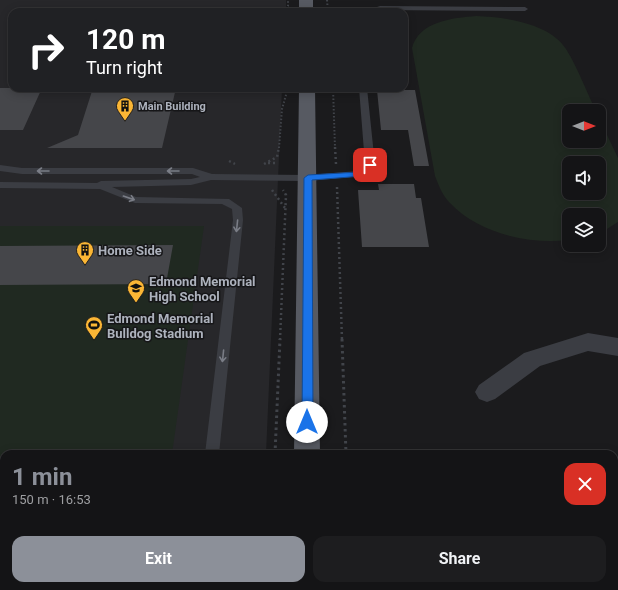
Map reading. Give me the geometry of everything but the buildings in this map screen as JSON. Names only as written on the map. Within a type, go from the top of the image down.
[{"type":"main road","points":[[307,92],[307,450]]},
{"type":"street","points":[[487,392],[532,359],[588,342],[618,347]]},
{"type":"lane","points":[[408,8],[525,10]]},
{"type":"lane","points":[[92,185],[108,182],[191,182],[211,177],[308,178],[336,174],[361,174],[370,165],[363,92]]},
{"type":"lane","points":[[0,168],[22,171],[193,171],[211,177]]},
{"type":"lane","points":[[0,186],[92,185],[106,187],[135,200],[229,202],[239,211],[212,450]]},
{"type":"path","points":[[260,165],[277,157],[279,152],[282,110],[287,92]]},
{"type":"path","points":[[333,92],[346,450]]},
{"type":"path","points":[[230,161],[237,165]]},
{"type":"path","points":[[266,163],[275,163]]},
{"type":"path","points":[[275,450],[286,195]]},
{"type":"shaded area","name":"Edmond Memorial High School","points":[[0,0],[286,0],[286,8],[8,8],[8,92],[282,92],[266,450],[0,450]]},
{"type":"shaded area","points":[[476,16],[513,20],[538,27],[559,40],[570,56],[593,104],[562,104],[562,148],[606,148],[606,133],[618,158],[618,222],[606,230],[606,208],[562,208],[562,240],[537,241],[505,235],[489,229],[462,213],[445,197],[435,176],[412,48],[416,39],[429,27],[457,18]]},
{"type":"shaded area","name":"Edmond Memorial Bulldog Stadium","points":[[0,226],[204,226],[173,450],[0,450]]},
{"type":"place","name":"Main Building","points":[[125,121]]},
{"type":"place","name":"Home Side","points":[[85,265]]},
{"type":"place","name":"Edmond Memorial High School","points":[[136,303]]},
{"type":"place","name":"Edmond Memorial Bulldog Stadium","points":[[94,340]]},
{"type":"route","points":[[307,422],[308,178],[336,174],[361,174],[370,165]]}]
